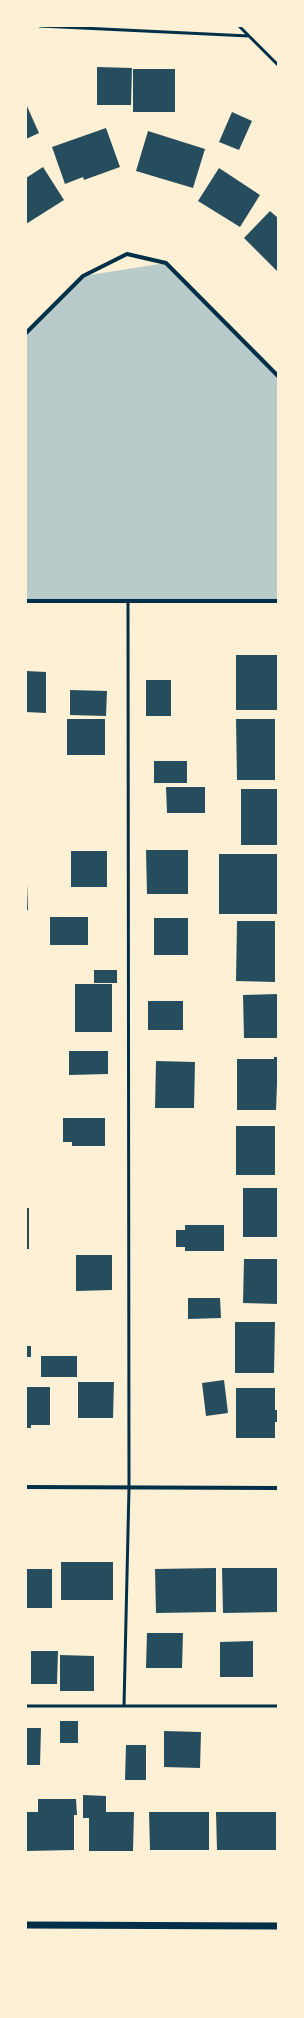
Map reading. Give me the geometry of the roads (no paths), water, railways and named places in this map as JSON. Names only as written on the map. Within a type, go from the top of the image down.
[{"type":"street","points":[[26,333],[82,276],[127,254],[166,263],[278,376]]},
{"type":"street","points":[[26,601],[278,601]]},
{"type":"street","points":[[26,1487],[278,1488]]},
{"type":"street","points":[[26,1925],[278,1926]]},
{"type":"lane","points":[[40,26],[249,36]]},
{"type":"lane","points":[[239,26],[278,65]]},
{"type":"lane","points":[[124,1706],[129,1488],[128,601]]},
{"type":"lane","points":[[26,1706],[278,1706]]}]
